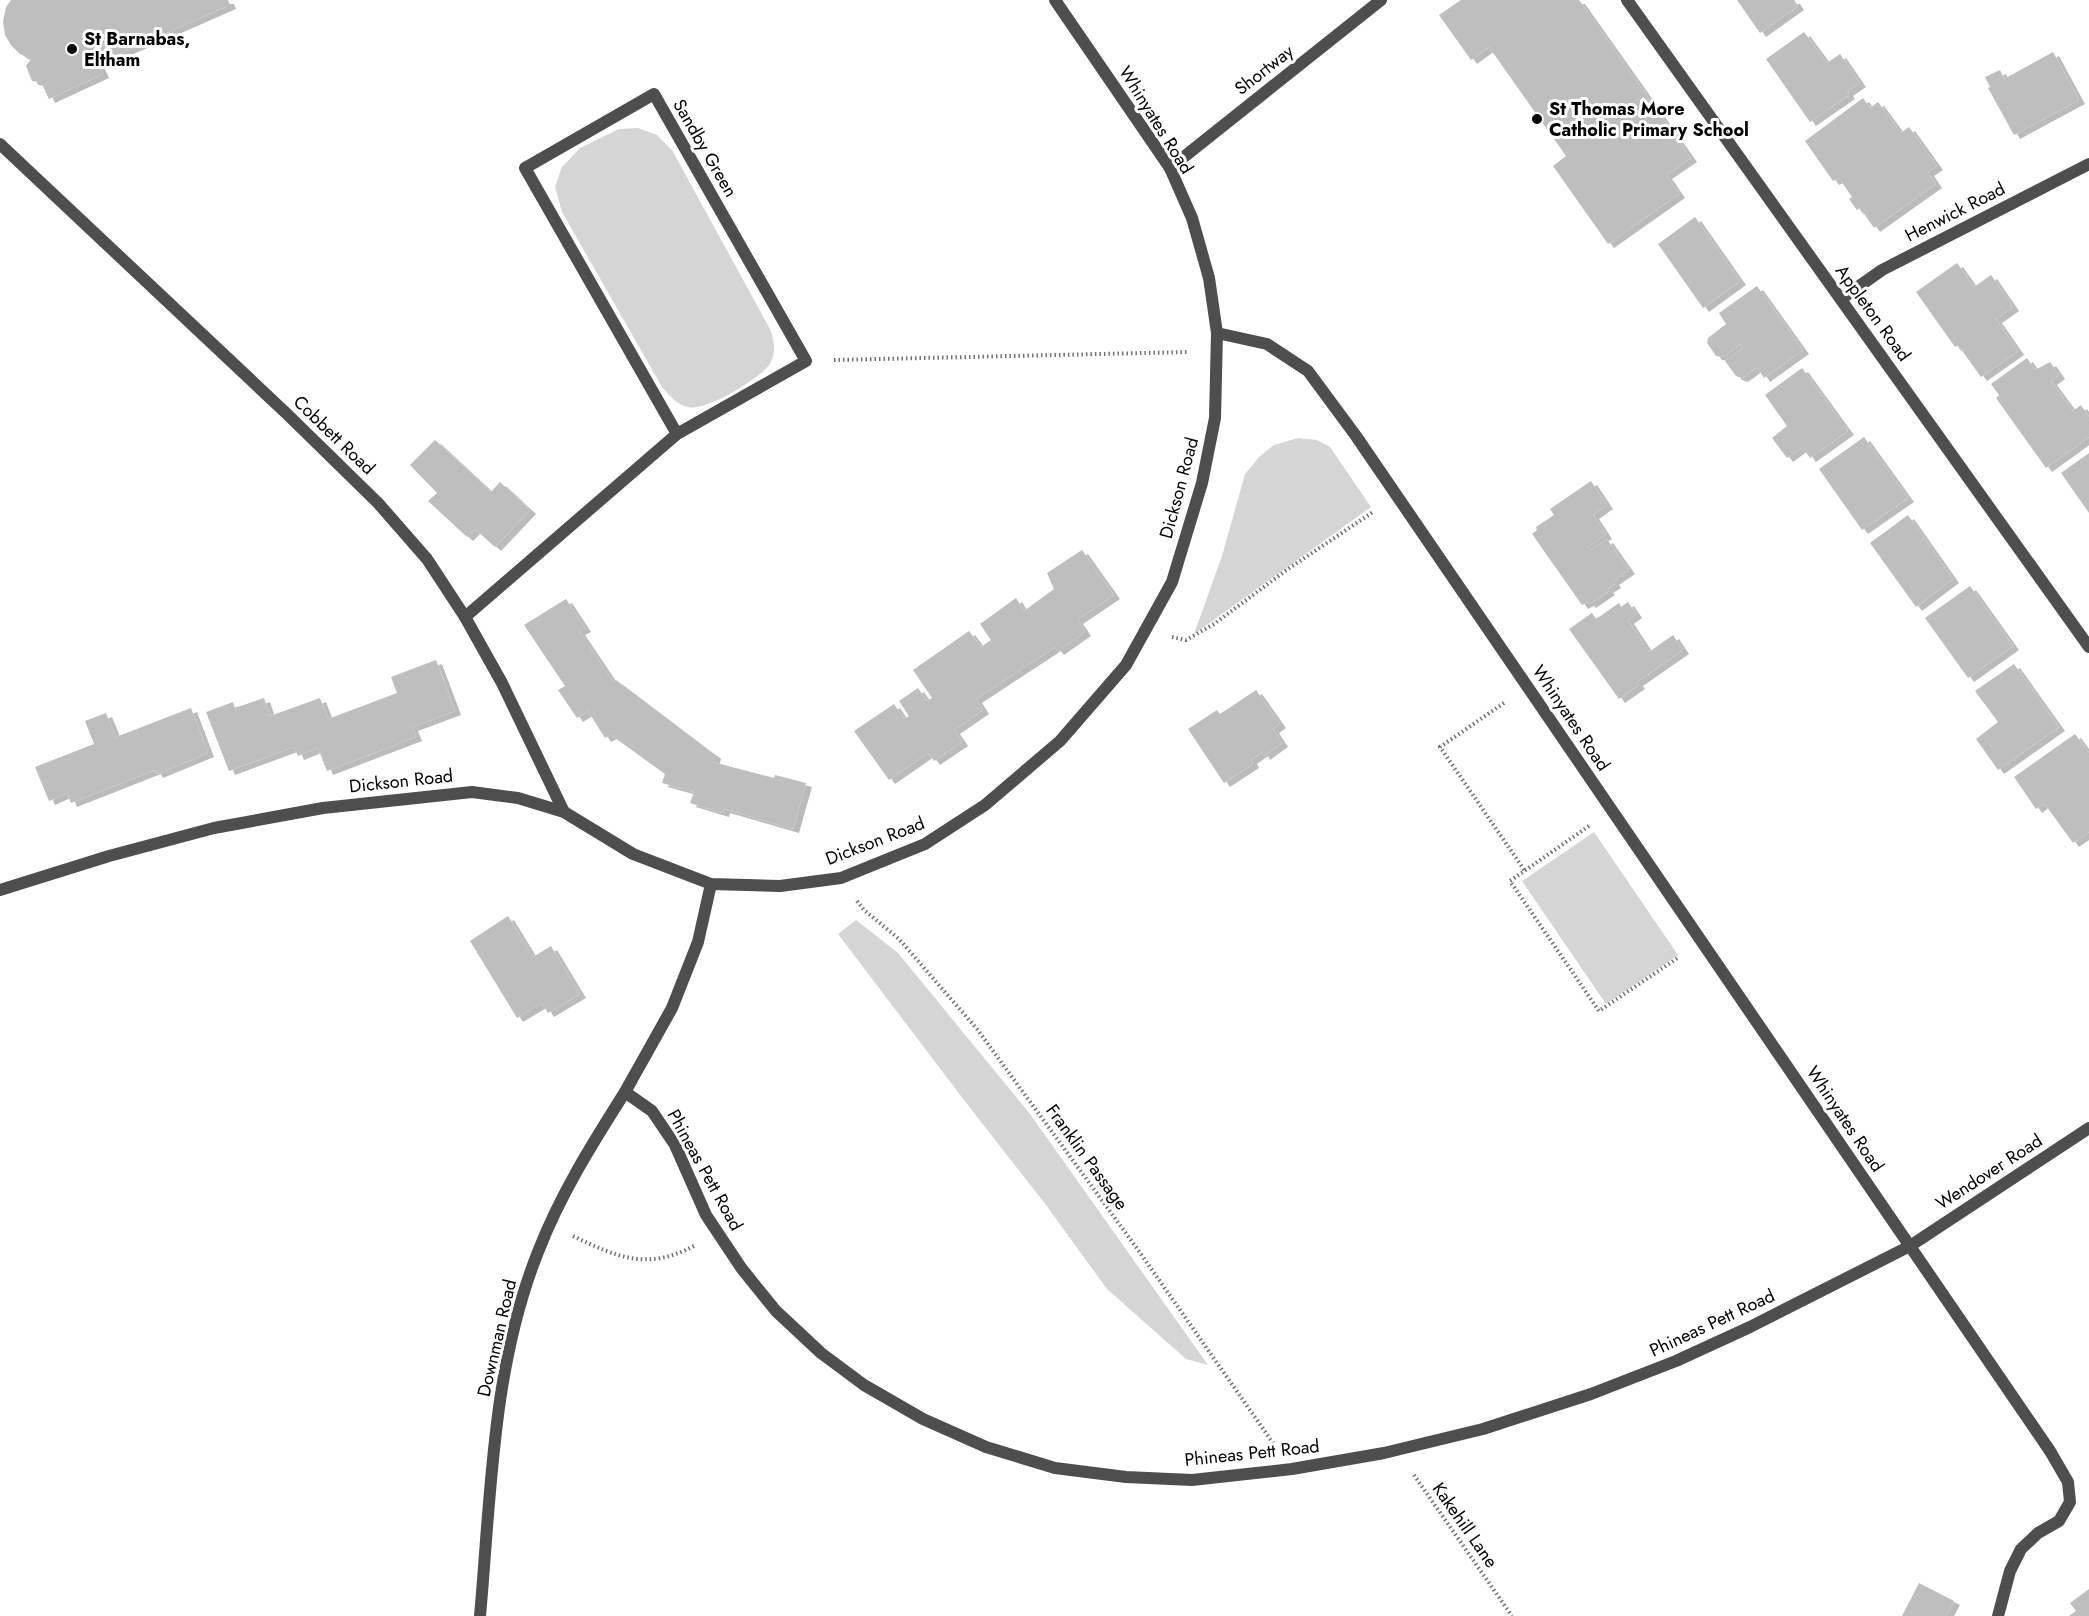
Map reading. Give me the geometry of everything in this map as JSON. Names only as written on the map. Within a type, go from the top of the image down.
[{"type":"street","name":"Whinyates Road","points":[[1055,0],[1170,168],[1192,218],[1209,278],[1217,333],[1267,344],[1308,371],[1356,436],[2050,1451],[2068,1482],[2070,1502],[2059,1521],[2038,1533],[2021,1549],[2010,1571],[1998,1616]]},
{"type":"street","name":"Shortway","points":[[1170,168],[1381,0]]},
{"type":"street","name":"Appleton Road","points":[[1627,0],[2089,646]]},
{"type":"street","name":"Sandby Green","points":[[677,434],[525,168],[654,94],[806,361]]},
{"type":"street","name":"Cobbett Road","points":[[0,144],[287,414],[378,503],[427,559],[465,617],[502,682],[564,812]]},
{"type":"street","name":"Henwick Road","points":[[1841,299],[1882,270],[2089,164]]},
{"type":"street","name":"Dickson Road","points":[[0,890],[109,856],[214,828],[323,808],[472,792],[518,798],[564,812],[633,854],[711,884],[780,886],[841,878],[926,844],[985,805],[1060,741],[1126,665],[1145,632],[1172,582],[1202,483],[1215,418],[1217,333]]},
{"type":"street","points":[[465,617],[677,434],[806,361]]},
{"type":"street","points":[[625,1092],[672,1008],[698,942],[711,884]]},
{"type":"street","name":"Phineas Pett Road","points":[[625,1092],[652,1111],[675,1145],[706,1215],[742,1269],[776,1311],[821,1353],[864,1385],[923,1419],[986,1447],[1055,1468],[1126,1477],[1192,1480],[1292,1469],[1396,1450],[1483,1429],[1591,1394],[1654,1369],[1750,1327],[1910,1246]]},
{"type":"street","name":"Downman Road","points":[[480,1616],[498,1407],[516,1319],[537,1254],[571,1180],[625,1092]]},
{"type":"street","name":"Wendover Road","points":[[1910,1246],[2089,1128]]},
{"type":"path","points":[[806,361],[1217,351]]},
{"type":"path","points":[[1145,632],[1186,640],[1214,624],[1288,569],[1397,496]]},
{"type":"path","points":[[1525,871],[1440,747],[1528,687]]},
{"type":"path","points":[[1612,811],[1510,881],[1599,1011],[1701,941]]},
{"type":"path","name":"Franklin Passage","points":[[841,878],[864,910],[899,939],[977,1029],[1136,1247],[1292,1469]]},
{"type":"path","points":[[550,1225],[615,1256],[638,1260],[675,1254],[718,1232]]},
{"type":"path","name":"Kakehill Lane","points":[[1396,1450],[1512,1616]]},
{"type":"shaded area","points":[[638,128],[657,135],[672,150],[773,338],[773,356],[763,371],[743,386],[706,405],[688,407],[680,404],[662,387],[562,212],[555,187],[562,167],[580,148],[619,129]]},
{"type":"shaded area","points":[[1298,438],[1317,440],[1330,447],[1371,507],[1194,634],[1222,556],[1245,474],[1259,457],[1274,445]]},
{"type":"shaded area","points":[[1594,832],[1678,955],[1606,1004],[1522,881]]},
{"type":"shaded area","points":[[856,920],[898,953],[1030,1114],[1208,1365],[1186,1359],[1107,1289],[1046,1205],[838,934]]},
{"type":"building","name":"St Barnabas, Eltham","points":[[11,0],[228,0],[230,5],[98,63],[103,74],[49,99],[41,82],[32,81],[26,66],[31,59],[20,54],[5,35],[3,22],[6,7]]},
{"type":"building","points":[[1461,0],[1579,0],[1691,158],[1666,175],[1679,194],[1608,244],[1553,166],[1566,156],[1489,47],[1471,60],[1439,15]]},
{"type":"building","points":[[1737,0],[1794,0],[1798,6],[1760,33]]},
{"type":"building","points":[[1804,32],[1827,63],[1840,54],[1860,83],[1847,92],[1849,95],[1810,122],[1766,59]]},
{"type":"building","points":[[2053,52],[2079,100],[2014,135],[1988,88],[1990,87],[1985,77],[2000,70],[2004,79]]},
{"type":"building","points":[[1863,98],[1870,108],[1878,102],[1901,133],[1909,127],[1937,166],[1928,172],[1936,184],[1874,228],[1860,208],[1857,210],[1849,199],[1852,197],[1839,178],[1833,181],[1805,141]]},
{"type":"building","points":[[1695,217],[1740,281],[1703,308],[1658,244]]},
{"type":"building","points":[[1957,263],[1974,287],[1991,275],[2013,307],[1996,319],[2018,351],[1981,377],[1958,345],[1955,347],[1916,292]]},
{"type":"building","points":[[1757,286],[1803,350],[1764,378],[1757,367],[1742,378],[1736,376],[1725,361],[1743,348],[1741,344],[1722,357],[1716,356],[1707,343],[1708,338],[1726,324],[1719,313]]},
{"type":"building","points":[[2027,358],[2035,370],[2050,362],[2059,375],[2051,381],[2073,411],[2081,405],[2089,417],[2089,437],[2046,468],[1996,398],[1999,395],[1991,384]]},
{"type":"building","points":[[1802,368],[1848,431],[1810,458],[1802,447],[1787,458],[1772,438],[1787,426],[1765,395]]},
{"type":"building","points":[[1864,437],[1908,498],[1862,530],[1819,469]]},
{"type":"building","points":[[435,440],[491,492],[500,482],[530,510],[495,547],[475,529],[467,537],[428,501],[437,493],[410,465]]},
{"type":"building","points":[[2089,453],[2089,513],[2061,473]]},
{"type":"building","points":[[1591,481],[1607,505],[1593,515],[1606,535],[1588,547],[1591,550],[1607,539],[1629,570],[1613,581],[1615,584],[1607,589],[1609,591],[1590,604],[1588,602],[1582,605],[1532,534],[1537,530],[1536,527],[1554,515],[1550,509]]},
{"type":"building","points":[[1908,515],[1953,579],[1916,607],[1870,543]]},
{"type":"building","points":[[1082,550],[1114,595],[1077,620],[1085,632],[1058,651],[1055,647],[976,699],[983,710],[954,730],[962,742],[934,761],[928,753],[889,780],[854,731],[894,704],[904,719],[909,716],[899,701],[918,688],[927,701],[932,698],[913,670],[969,631],[981,647],[991,640],[980,624],[1016,598],[1024,611],[1054,589],[1047,573]]},
{"type":"building","points":[[1970,586],[2013,646],[1968,678],[1925,618]]},
{"type":"building","points":[[566,599],[585,628],[579,631],[614,683],[616,680],[715,755],[713,762],[774,778],[775,775],[806,783],[793,829],[724,809],[723,813],[690,803],[694,792],[662,783],[665,774],[611,735],[605,738],[588,711],[577,718],[558,690],[565,686],[524,625]]},
{"type":"building","points":[[1628,602],[1636,614],[1628,620],[1649,652],[1673,635],[1683,650],[1637,682],[1639,685],[1619,699],[1569,629],[1592,613],[1596,619],[1619,603],[1621,607]]},
{"type":"building","points":[[436,660],[455,711],[412,727],[416,737],[327,771],[318,748],[298,756],[294,747],[229,771],[206,712],[233,702],[235,708],[264,698],[270,716],[320,698],[328,719],[397,693],[391,677]]},
{"type":"building","points":[[2014,664],[2059,727],[1998,770],[1976,739],[1998,722],[1975,691]]},
{"type":"building","points":[[1256,690],[1280,724],[1273,729],[1282,743],[1264,756],[1262,752],[1251,760],[1253,764],[1224,783],[1188,729],[1217,710],[1220,714]]},
{"type":"building","points":[[191,708],[208,753],[157,774],[155,770],[71,803],[67,793],[49,801],[35,767],[94,744],[85,721],[106,713],[116,737]]},
{"type":"building","points":[[2075,734],[2089,753],[2089,832],[2073,843],[2044,803],[2036,809],[2014,777]]},
{"type":"building","points":[[508,916],[533,957],[551,946],[580,994],[548,1013],[542,1003],[517,1018],[470,941]]},
{"type":"building","points":[[1919,1583],[1954,1601],[1946,1616],[1902,1616]]},
{"type":"building","points":[[2089,1589],[2089,1616],[2069,1616],[2076,1611],[2070,1603]]},
{"type":"place","name":"St Barnabas, Eltham","points":[[72,49]]},
{"type":"place","name":"St Thomas More Catholic Primary School","points":[[1537,119]]}]
